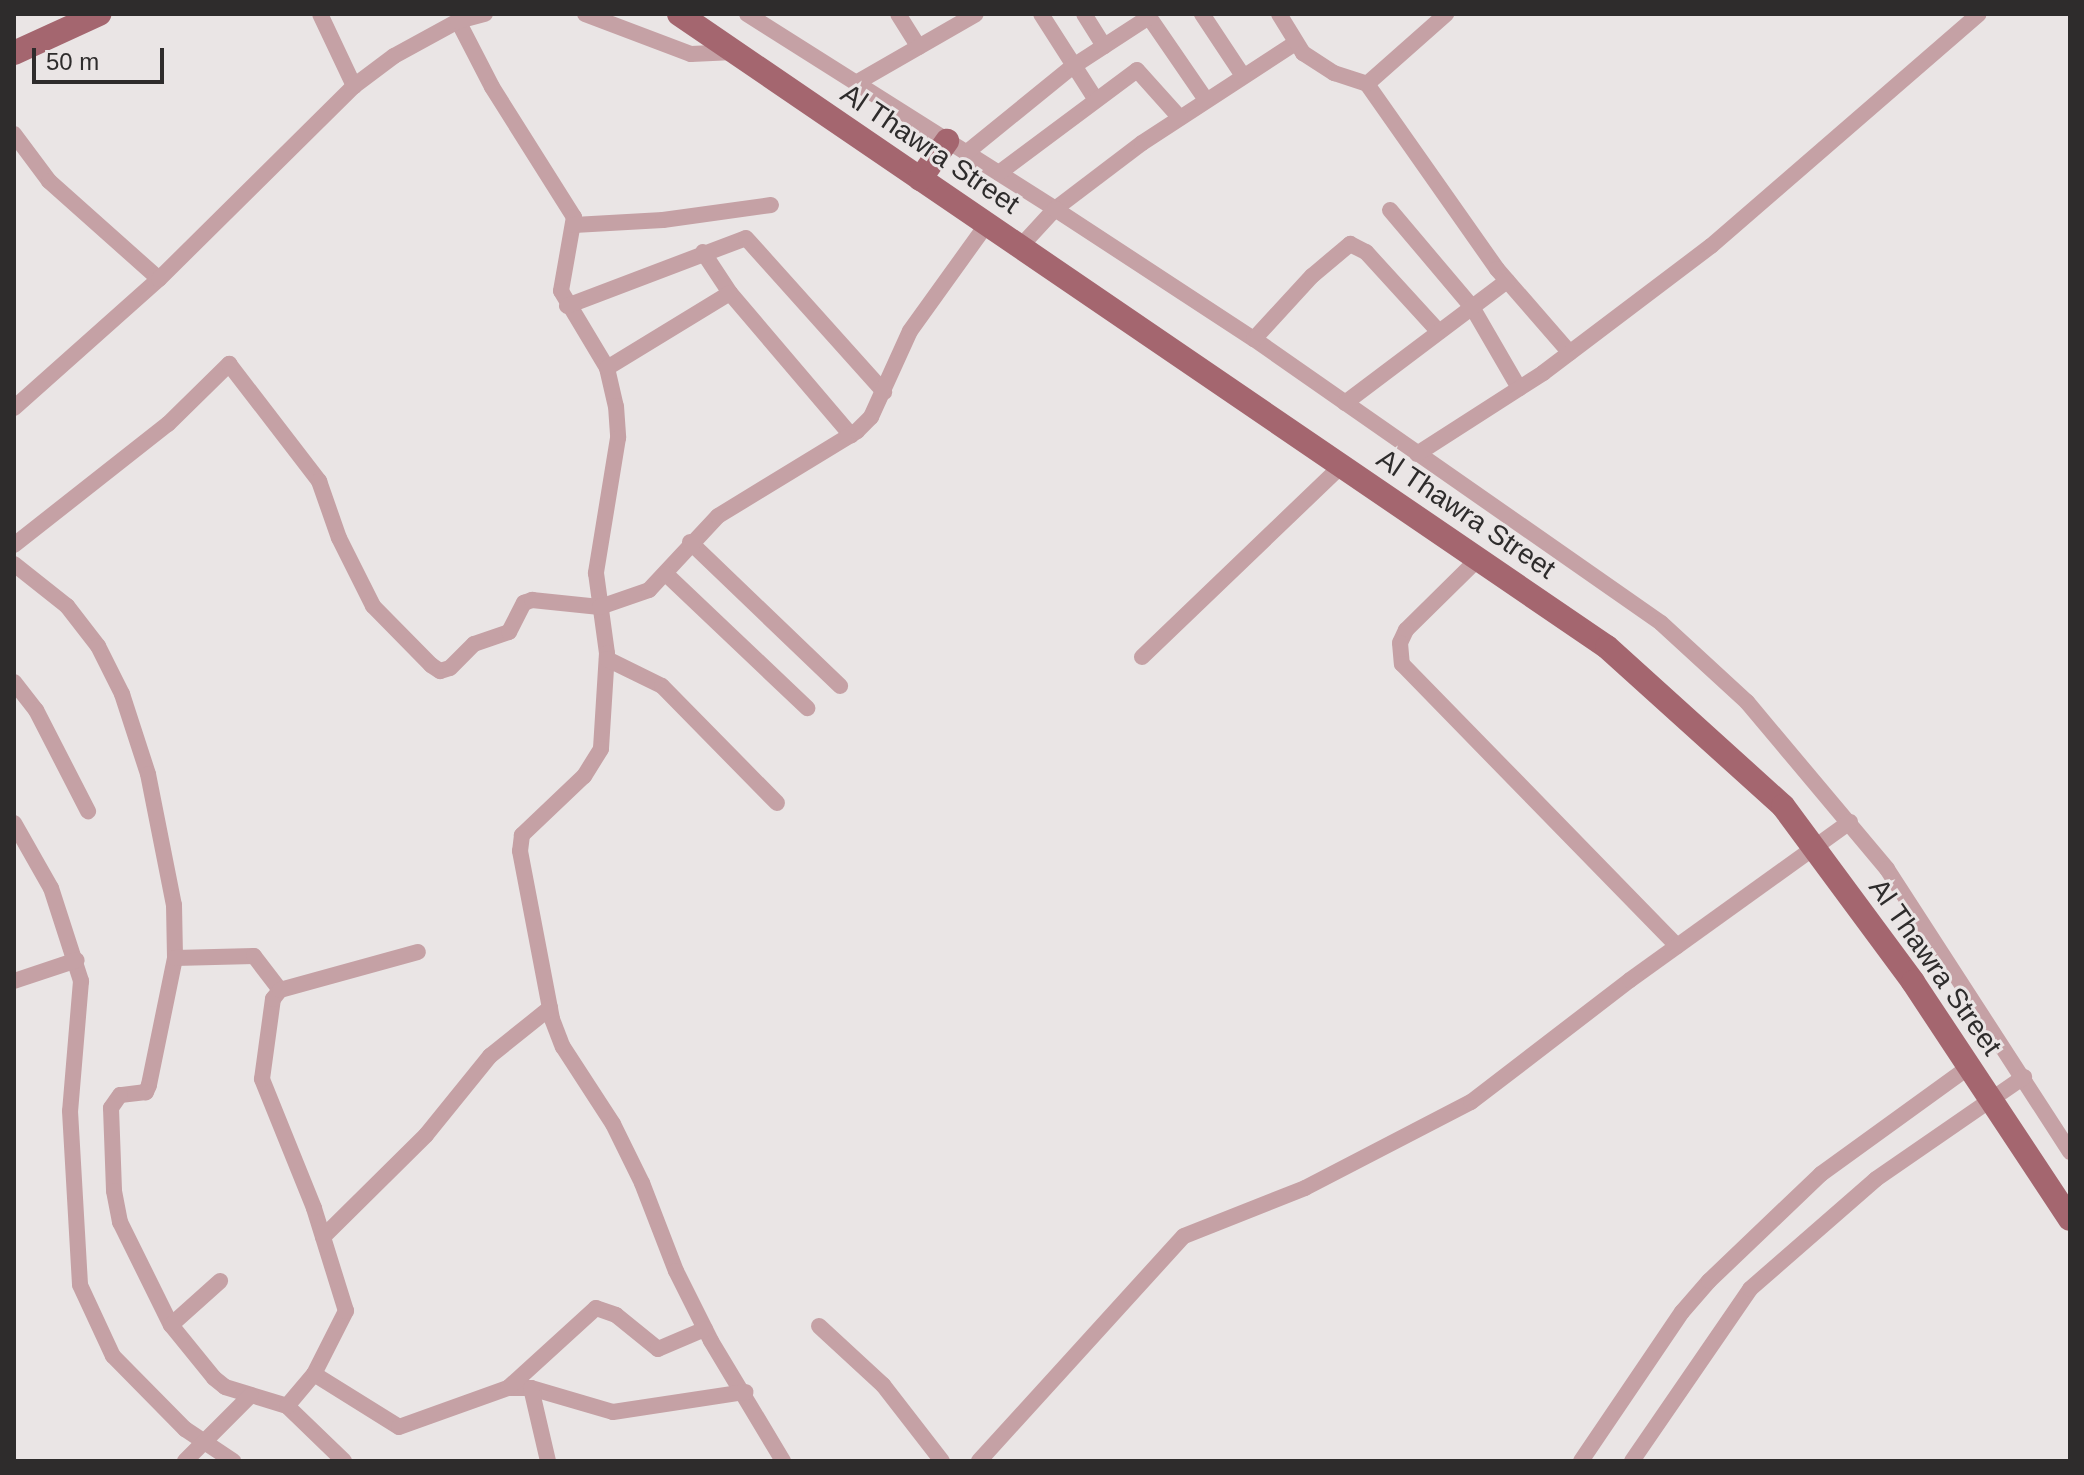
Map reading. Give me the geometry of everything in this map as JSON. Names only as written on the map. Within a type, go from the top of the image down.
[{"type":"main road","points":[[14,53],[99,14]]},
{"type":"main road","name":"Al Thawra Street","points":[[684,15],[1607,647],[1783,806],[1969,1067],[2070,1219]]},
{"type":"main road","points":[[920,179],[956,147]]},
{"type":"street","points":[[320,14],[354,86]]},
{"type":"street","points":[[14,408],[159,279],[354,86],[394,56],[458,21],[485,14]]},
{"type":"street","points":[[585,14],[691,54],[734,52]]},
{"type":"street","points":[[747,14],[1254,339],[1661,623],[1747,702],[1850,822],[2069,1147]]},
{"type":"street","points":[[898,14],[919,47]]},
{"type":"street","points":[[856,83],[976,14]]},
{"type":"street","points":[[1041,14],[1072,67],[1096,100]]},
{"type":"street","points":[[1084,14],[1104,46]]},
{"type":"street","points":[[1202,14],[1243,76]]},
{"type":"street","points":[[1279,14],[1294,44],[1334,73],[1367,84],[1507,281],[1570,353]]},
{"type":"street","points":[[1367,84],[1446,14]]},
{"type":"street","points":[[1417,454],[1570,353],[1792,182],[1979,14]]},
{"type":"street","points":[[956,147],[1148,16],[1206,100]]},
{"type":"street","points":[[458,21],[574,225],[562,267],[567,306],[607,368],[618,438],[598,538],[600,607],[607,659],[601,749],[584,776],[522,835],[520,851],[550,1008],[563,1047],[613,1124],[642,1183],[705,1329],[783,1461]]},
{"type":"street","points":[[1020,247],[1055,209],[1206,100],[1294,44]]},
{"type":"street","points":[[999,173],[1139,70],[1180,118]]},
{"type":"street","points":[[14,134],[49,181],[159,279]]},
{"type":"street","points":[[574,225],[663,220],[771,205]]},
{"type":"street","points":[[1390,210],[1472,307],[1519,388]]},
{"type":"street","points":[[14,545],[168,424],[229,364],[319,481],[339,538],[373,606],[440,671],[474,644],[509,632],[520,609],[532,600],[600,607],[637,596],[666,574],[690,542],[718,516],[851,435],[871,417],[910,331],[987,224]]},
{"type":"street","points":[[567,306],[746,238],[884,392]]},
{"type":"street","points":[[1254,339],[1312,276],[1350,244],[1366,252],[1439,332]]},
{"type":"street","points":[[703,252],[730,293],[851,435]]},
{"type":"street","points":[[1345,403],[1507,281]]},
{"type":"street","points":[[607,368],[730,293]]},
{"type":"street","points":[[1142,657],[1341,466]]},
{"type":"street","points":[[690,542],[840,686]]},
{"type":"street","points":[[1478,559],[1406,630],[1400,643],[1402,664],[1677,946]]},
{"type":"street","points":[[14,564],[67,606],[98,646],[122,694],[148,774],[166,860],[175,958],[149,1085],[146,1092],[120,1095],[111,1108],[114,1191],[120,1222],[171,1325],[214,1378],[251,1395],[287,1406],[305,1418],[344,1461]]},
{"type":"street","points":[[666,574],[807,708]]},
{"type":"street","points":[[607,659],[651,676],[777,803]]},
{"type":"street","points":[[14,682],[36,710],[88,811]]},
{"type":"street","points":[[979,1461],[1184,1236],[1305,1188],[1471,1102],[1677,946],[1850,822]]},
{"type":"street","points":[[14,823],[51,888],[77,960],[81,1010],[71,1149],[80,1285],[113,1356],[202,1442],[233,1461]]},
{"type":"street","points":[[280,990],[418,952]]},
{"type":"street","points":[[175,958],[254,956],[280,990]]},
{"type":"street","points":[[14,981],[77,960]]},
{"type":"street","points":[[280,990],[265,1034],[262,1079],[323,1237],[346,1311],[314,1374],[287,1406]]},
{"type":"street","points":[[323,1237],[426,1135],[490,1056],[550,1008]]},
{"type":"street","points":[[1581,1461],[1682,1312],[1709,1281],[1821,1174],[1969,1067]]},
{"type":"street","points":[[1632,1461],[1750,1289],[1876,1179],[2024,1077]]},
{"type":"street","points":[[171,1325],[220,1281]]},
{"type":"street","points":[[508,1388],[596,1308],[628,1323],[658,1349],[705,1329]]},
{"type":"street","points":[[819,1326],[883,1385],[942,1461]]},
{"type":"street","points":[[314,1374],[399,1427],[508,1388],[531,1388],[584,1405],[631,1412],[745,1392]]},
{"type":"street","points":[[531,1388],[548,1461]]},
{"type":"street","points":[[185,1461],[251,1395]]}]
